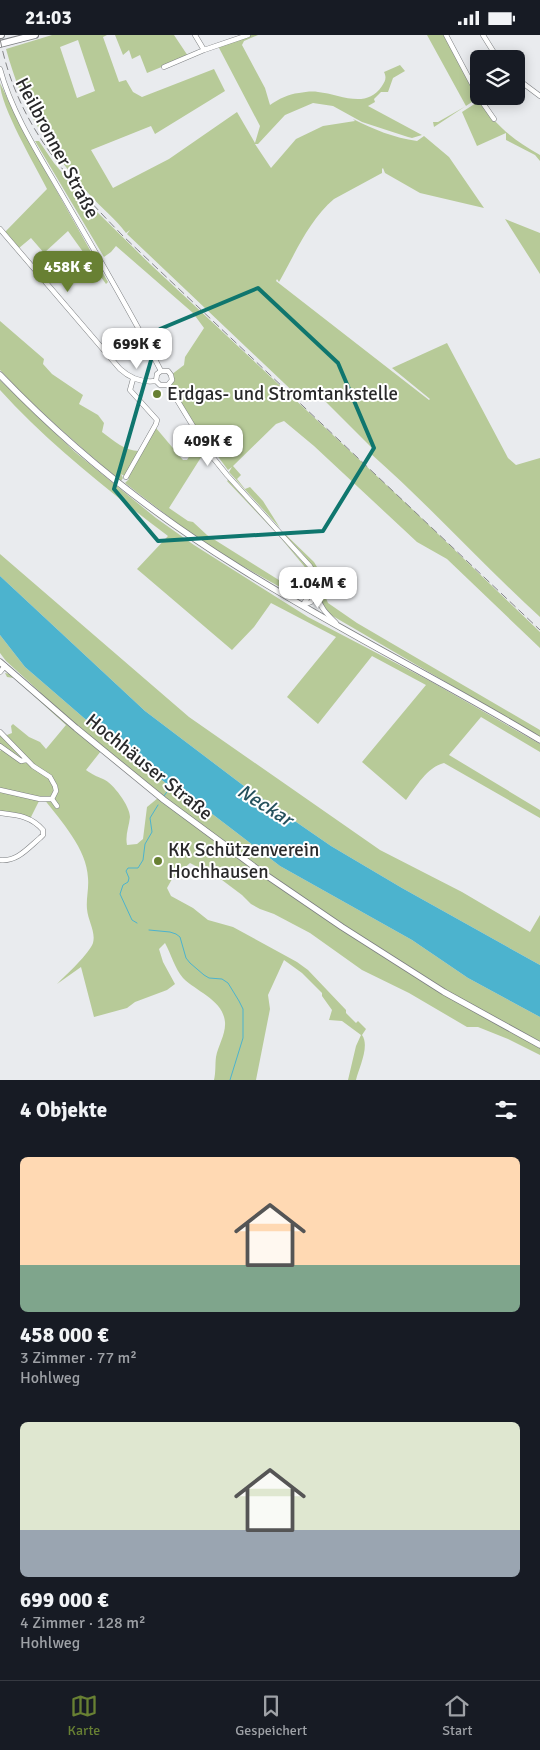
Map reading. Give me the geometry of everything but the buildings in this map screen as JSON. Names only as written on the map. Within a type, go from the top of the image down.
[{"type":"highway","points":[[0,44],[35,35]]},
{"type":"main road","points":[[0,375],[51,426],[96,465],[174,525],[238,568],[540,740]]},
{"type":"main road","name":"Hochhäuser Straße","points":[[3,664],[76,728],[164,800],[260,871],[342,927],[444,992],[540,1045]]},
{"type":"street","points":[[195,35],[204,50]]},
{"type":"street","points":[[164,67],[204,50],[248,35]]},
{"type":"street","points":[[446,35],[480,99],[494,119]]},
{"type":"street","points":[[483,35],[492,50]]},
{"type":"street","name":"Heilbronner Straße","points":[[0,69],[16,109],[34,144],[100,259],[160,371],[168,371],[171,375],[172,379],[168,385],[210,454],[310,566],[315,577],[316,592],[322,608],[337,624]]},
{"type":"street","points":[[525,85],[540,96]]},
{"type":"street","points":[[0,229],[120,369],[133,379],[149,382],[156,381]]},
{"type":"street","points":[[156,381],[160,371]]},
{"type":"street","points":[[126,477],[157,420],[130,390],[130,384],[133,379]]},
{"type":"street","points":[[156,381],[160,385],[168,385]]},
{"type":"street","points":[[303,605],[315,585]]},
{"type":"street","points":[[303,605],[311,602],[316,592]]},
{"type":"street","points":[[0,672],[3,664]]},
{"type":"street","points":[[0,732],[26,760],[53,780],[56,791],[52,799]]},
{"type":"street","points":[[0,746],[21,761],[26,760]]},
{"type":"street","points":[[0,790],[40,799],[52,799]]},
{"type":"street","points":[[52,799],[57,807]]},
{"type":"street","points":[[0,813],[33,820],[43,830],[43,835],[16,858],[10,861],[0,861]]},
{"type":"highlighted area","points":[[258,288],[338,363],[374,448],[323,531],[158,541],[114,489],[160,329]]},
{"type":"green space","points":[[52,35],[107,35],[103,37],[119,82],[126,80],[133,92],[142,97],[214,69],[225,91],[155,134],[151,126],[91,150],[113,188],[169,159],[237,112],[255,143],[260,126],[218,46],[248,35],[258,35],[244,41],[242,45],[265,88],[270,105],[287,96],[308,92],[326,93],[352,99],[368,97],[376,93],[382,86],[385,79],[384,72],[400,65],[405,71],[393,78],[388,92],[381,92],[374,99],[375,102],[368,106],[422,135],[412,138],[408,137],[362,122],[333,106],[313,103],[285,115],[258,144],[255,144],[271,168],[296,139],[323,126],[355,121],[353,119],[376,130],[400,138],[417,141],[424,136],[449,157],[484,208],[420,193],[385,173],[383,168],[382,173],[334,199],[325,207],[303,238],[279,282],[277,279],[276,281],[429,400],[392,368],[447,343],[508,458],[516,465],[540,458],[540,617],[370,453],[372,448],[321,397],[320,399],[304,402],[127,234],[130,230],[126,233],[94,199],[74,177],[38,127],[20,91],[6,49]],"holes":[[[78,40],[95,91],[77,98],[60,47]]]},
{"type":"green space","points":[[115,35],[174,35],[188,56],[147,73],[140,55],[132,59],[129,50],[123,55]]},
{"type":"green space","points":[[427,35],[446,35],[470,83],[470,103],[466,106]]},
{"type":"green space","points":[[0,83],[23,131],[108,282],[106,284],[68,231],[44,253],[31,238],[19,248],[5,232],[47,189],[12,120]]},
{"type":"green space","points":[[473,105],[482,105],[493,119],[507,132],[540,155],[540,161],[535,155],[506,140],[506,133],[477,146],[462,112]]},
{"type":"green space","points":[[465,106],[434,127],[433,122],[438,122]]},
{"type":"green space","points":[[35,141],[39,141],[54,163],[88,203],[150,264],[411,508],[540,632],[540,648],[447,559],[417,542],[314,446],[284,421],[276,424],[233,466],[241,475],[237,479],[245,489],[250,487],[263,501],[280,528],[229,472],[232,467],[228,470],[168,385],[170,384],[171,375],[184,365],[185,357],[204,328],[193,313],[116,246],[104,257]]},
{"type":"green space","points":[[505,219],[540,233],[540,274]]},
{"type":"green space","points":[[0,321],[44,359],[43,364],[52,374],[83,395],[79,404],[98,415],[104,423],[102,432],[120,445],[130,450],[141,451],[156,428],[183,460],[187,460],[198,442],[205,451],[169,508],[188,521],[193,522],[207,535],[290,587],[302,591],[308,588],[310,582],[309,572],[228,480],[310,570],[312,577],[310,589],[303,597],[296,596],[246,568],[195,536],[125,483],[129,479],[121,474],[123,478],[121,481],[56,425],[0,370]]},
{"type":"green space","points":[[0,380],[75,452],[156,518],[194,545],[308,617],[430,681],[540,744],[540,752],[481,717],[449,755],[540,810],[540,818],[444,763],[427,773],[406,800],[362,762],[426,685],[372,656],[318,724],[287,697],[336,637],[271,603],[254,627],[232,650],[137,569],[168,536],[102,485],[59,448],[0,390]]},
{"type":"green space","points":[[283,532],[314,562],[320,572],[323,591],[328,603],[357,623],[540,730],[540,737],[331,615],[325,609],[320,599],[318,579],[313,567]]},
{"type":"green space","points":[[0,554],[189,717],[380,850],[462,892],[530,932],[540,915],[540,965],[331,846],[244,786],[145,711],[0,576]]},
{"type":"green space","points":[[0,635],[25,667],[84,718],[172,788],[211,813],[280,866],[412,940],[468,978],[540,1017],[540,1055],[478,1027],[467,1027],[409,993],[362,970],[310,933],[251,904],[222,880],[190,863],[172,879],[167,888],[171,896],[193,908],[208,920],[233,927],[297,962],[308,970],[356,1023],[358,1021],[366,1029],[362,1035],[365,1045],[356,1080],[348,1080],[356,1046],[361,1035],[342,1021],[329,1020],[332,1010],[322,996],[322,993],[302,973],[284,960],[268,995],[270,1009],[256,1080],[214,1080],[216,1057],[225,1026],[223,1014],[215,1002],[183,978],[175,966],[165,943],[159,949],[163,962],[175,984],[167,990],[135,1002],[127,1008],[94,1017],[81,967],[57,984],[91,948],[94,939],[87,909],[87,867],[78,846],[44,799],[40,799],[30,819],[0,813],[0,751],[3,748],[0,746],[0,732],[7,735],[12,733],[11,726],[13,724],[29,737],[40,742],[46,749],[66,725],[14,678],[7,677],[5,673],[14,675],[101,751],[86,770],[107,781],[124,801],[130,817],[127,845],[137,844],[143,839],[147,807],[158,798],[126,766],[41,695],[6,661],[0,653]]},
{"type":"water","name":"Neckar","points":[[0,576],[145,711],[244,786],[331,846],[540,965],[540,1017],[468,978],[412,940],[280,866],[211,813],[172,788],[84,718],[25,667],[0,635]]},
{"type":"waterway","points":[[164,796],[171,786]]},
{"type":"waterway","points":[[137,923],[132,920],[120,894],[123,885],[128,882],[129,878],[126,871],[128,868],[138,868],[143,860],[145,844],[152,832],[150,818],[158,805]]},
{"type":"waterway","points":[[149,930],[170,932],[180,937],[186,958],[190,963],[209,978],[222,979],[228,983],[239,1001],[243,1009],[243,1038],[230,1080]]},
{"type":"railway","points":[[0,39],[18,97],[31,123],[46,147],[82,192],[123,236],[540,630]]},
{"type":"place","name":"Erdgas- und Stromtankstelle","points":[[157,394]]},
{"type":"place","name":"KK Schützenverein Hochhausen","points":[[158,861]]}]
